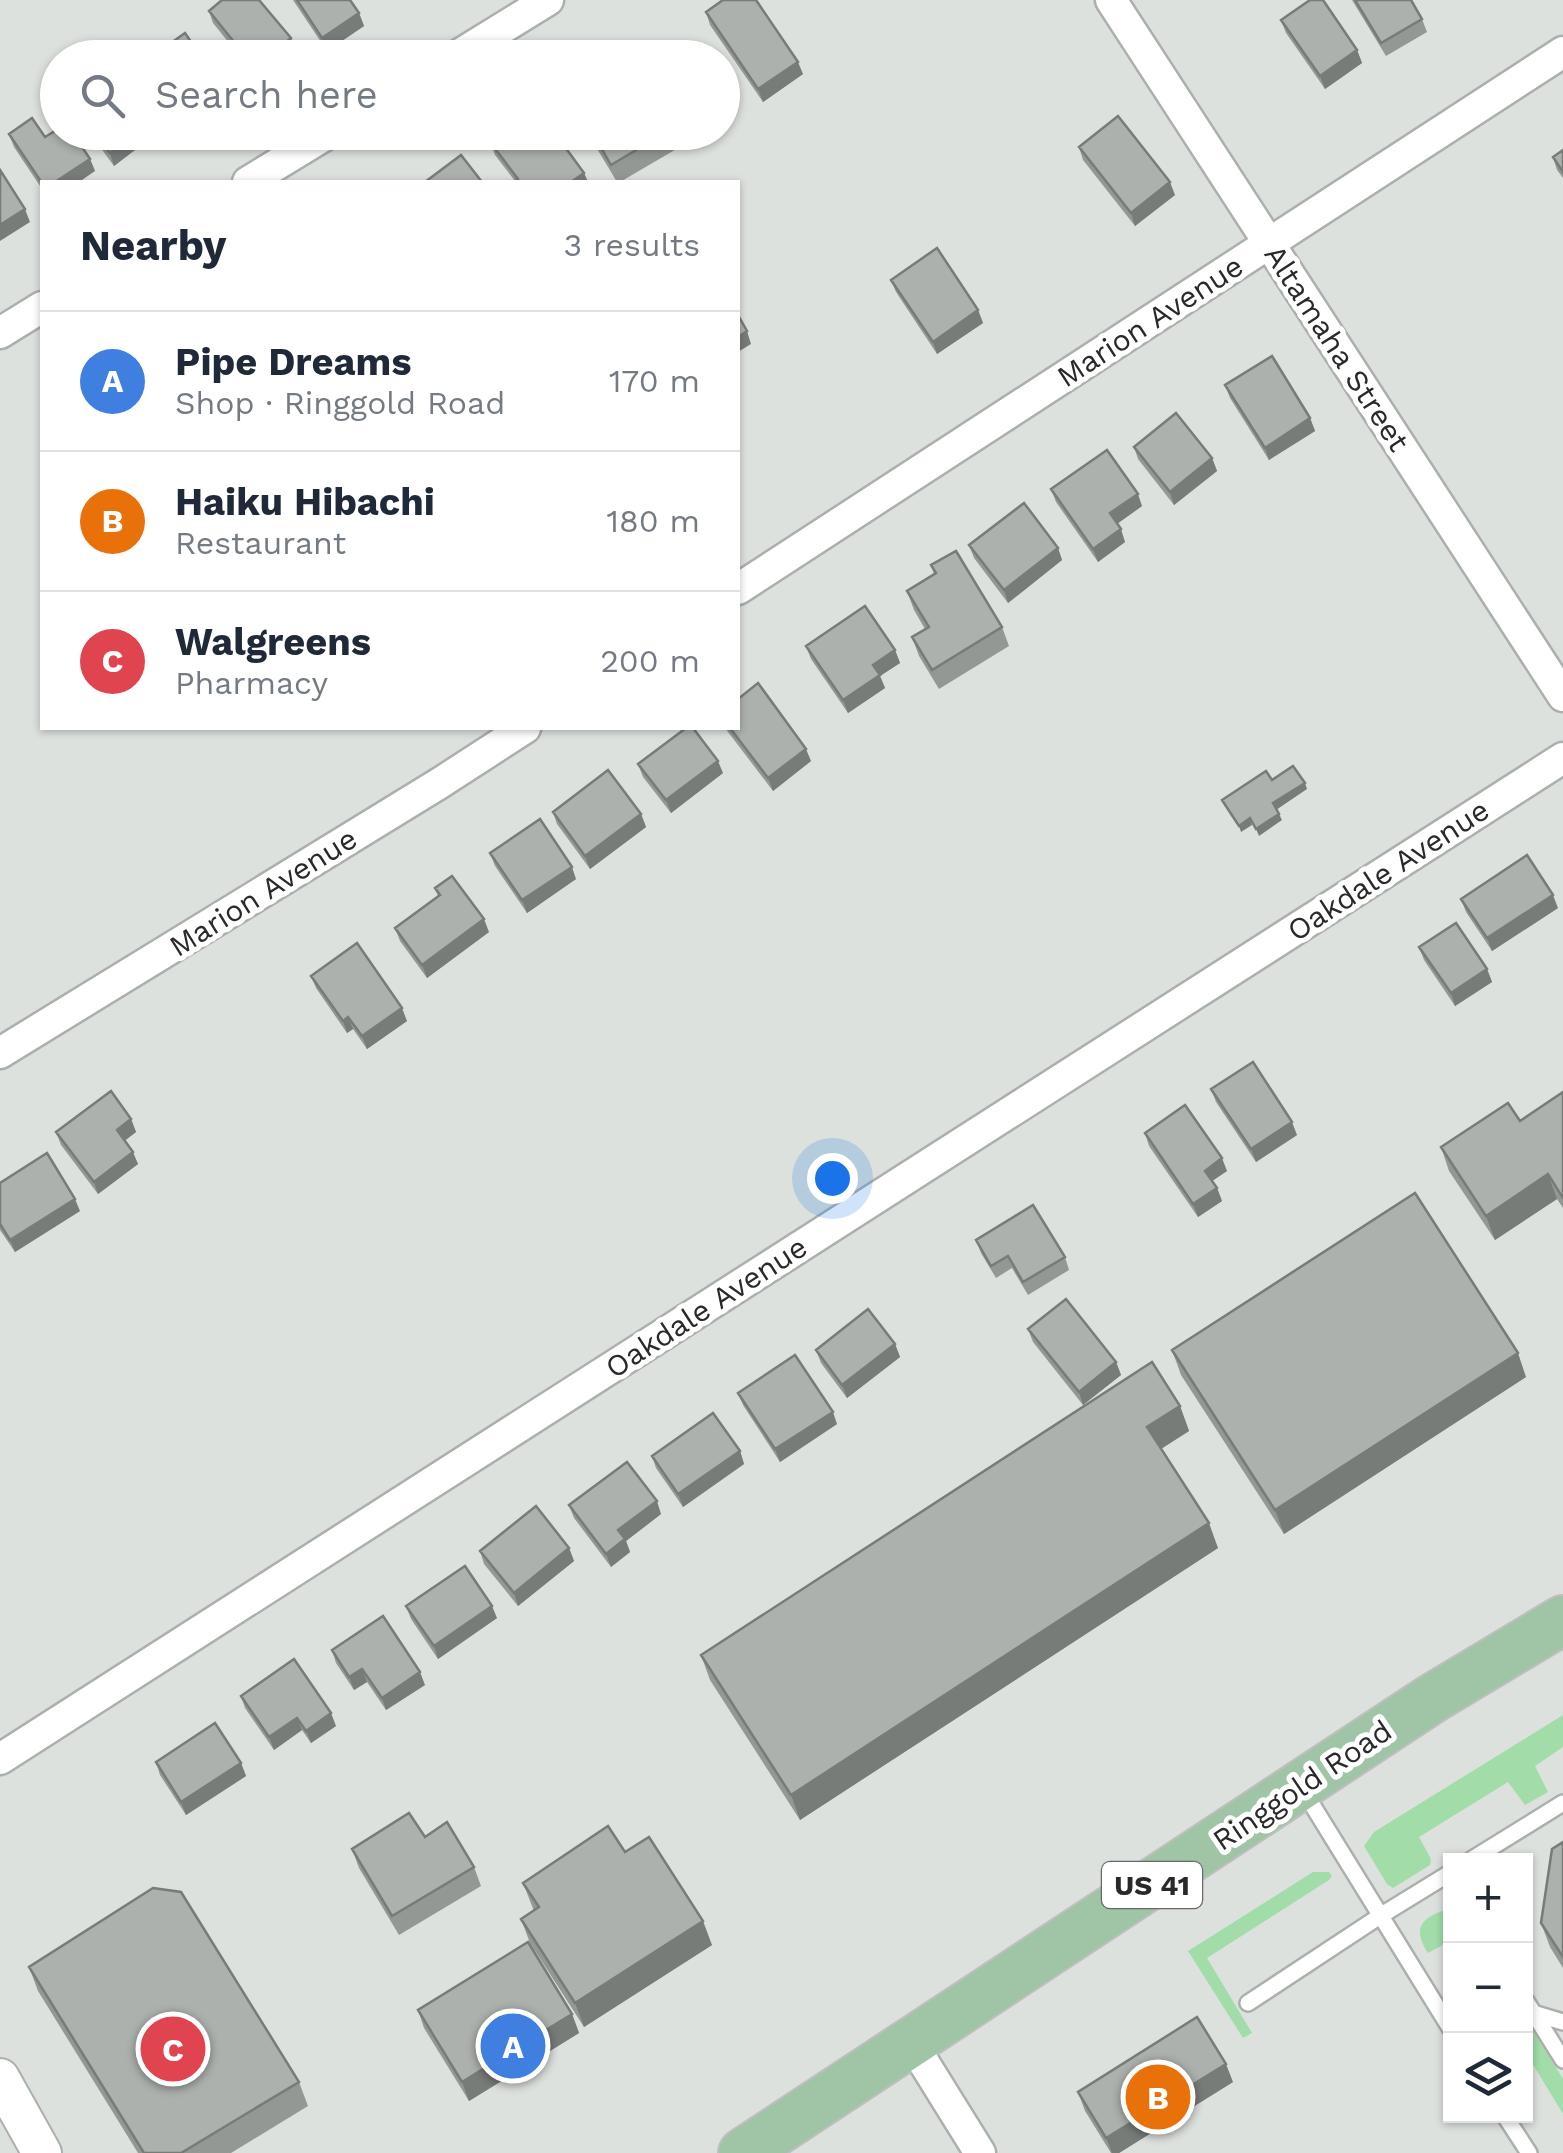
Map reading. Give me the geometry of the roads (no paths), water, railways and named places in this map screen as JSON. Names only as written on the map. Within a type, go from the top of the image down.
[{"type":"main road","name":"Ringgold Road","points":[[743,2153],[1433,1698],[1563,1620]]},
{"type":"street","points":[[483,40],[548,0]]},
{"type":"street","name":"Altamaha Street","points":[[1111,0],[1563,696]]},
{"type":"street","name":"Marion Avenue","points":[[740,589],[1563,52]]},
{"type":"street","points":[[251,180],[300,150]]},
{"type":"street","points":[[0,333],[40,308]]},
{"type":"street","name":"Marion Avenue","points":[[0,1054],[523,730]]},
{"type":"street","name":"Oakdale Avenue","points":[[0,1759],[1563,758]]},
{"type":"street","points":[[911,2042],[980,2153]]},
{"type":"street","points":[[0,2078],[42,2153]]},
{"type":"lane","points":[[1300,1786],[1443,2017]]},
{"type":"lane","points":[[1482,1853],[1563,1803]]},
{"type":"lane","points":[[1248,2003],[1443,1879]]},
{"type":"lane","points":[[1533,2009],[1563,2022]]},
{"type":"lane","points":[[1533,2013],[1563,2060]]},
{"type":"lane","points":[[1510,2123],[1529,2153]]},
{"type":"place","name":"Pipe Dreams","points":[[513,2046]]},
{"type":"place","name":"Walgreens","points":[[173,2049]]},
{"type":"place","name":"Haiku Hibachi","points":[[1158,2097]]}]
